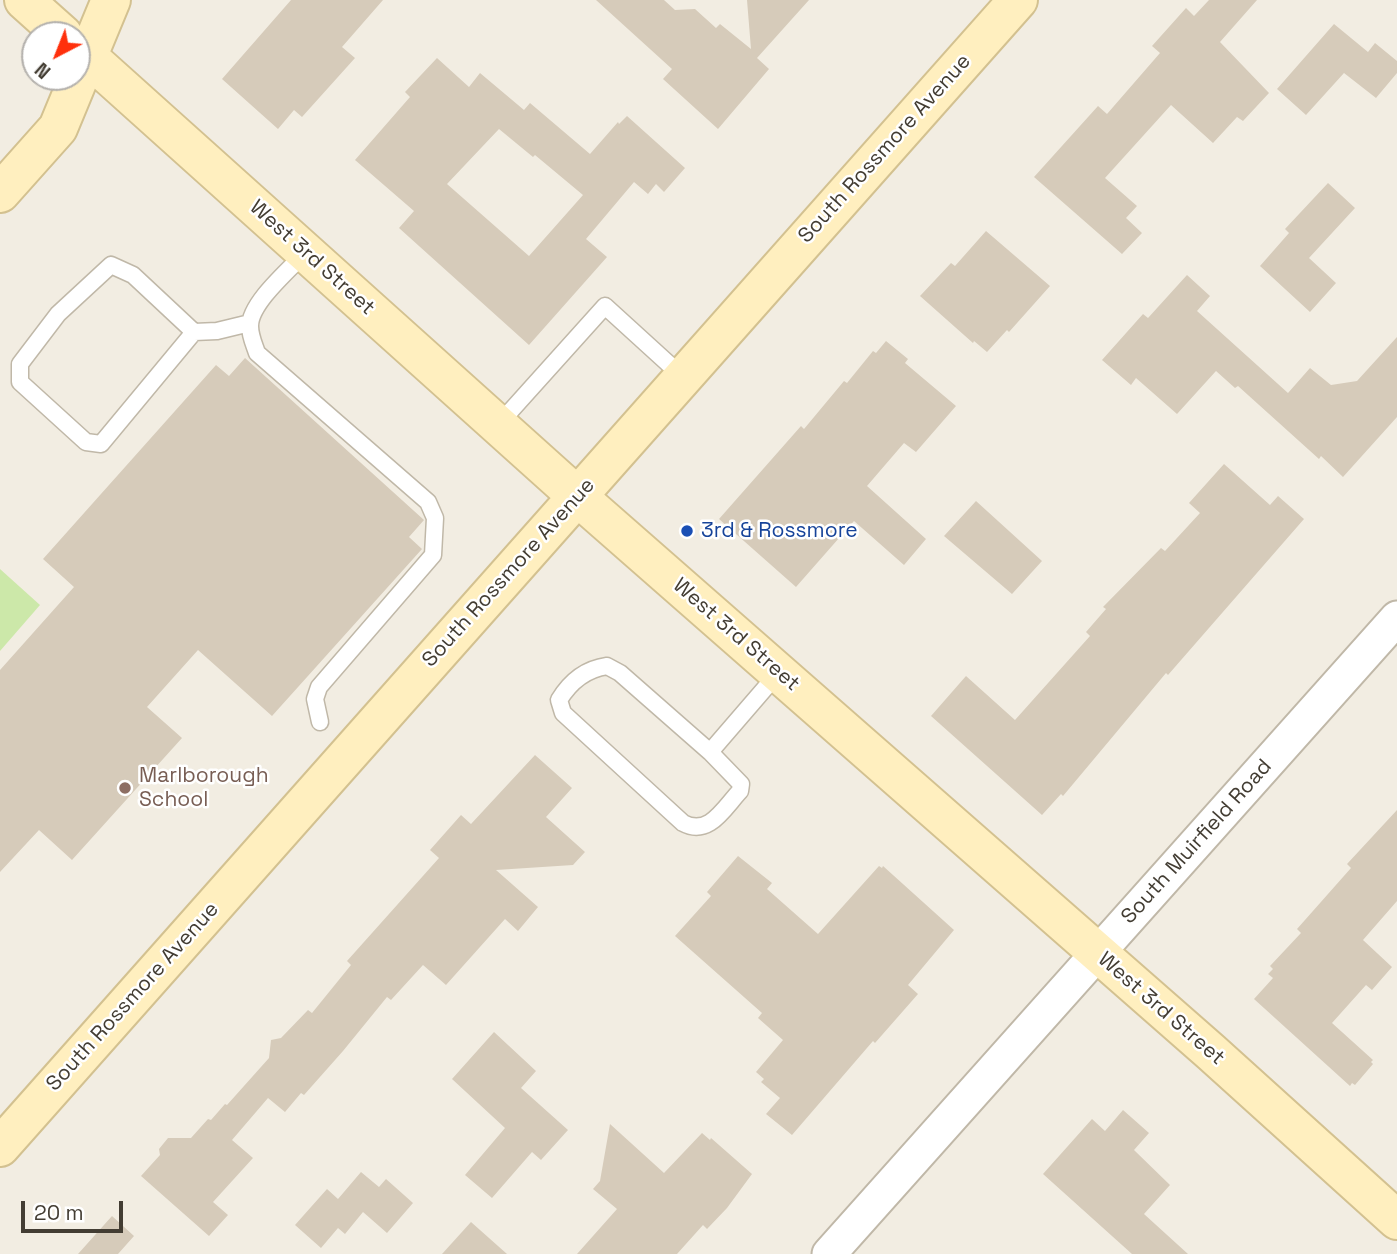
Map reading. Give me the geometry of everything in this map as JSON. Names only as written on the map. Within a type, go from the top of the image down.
[{"type":"main road","name":"West 3rd Street","points":[[24,0],[48,21]]},
{"type":"main road","points":[[91,26],[111,0]]},
{"type":"main road","name":"South Rossmore Avenue","points":[[0,1147],[1018,0]]},
{"type":"main road","name":"West 3rd Street","points":[[91,60],[578,497],[1098,953],[1397,1220]]},
{"type":"main road","points":[[0,193],[58,128],[66,91]]},
{"type":"street","name":"South Muirfield Road","points":[[829,1254],[1397,618]]},
{"type":"lane","points":[[305,253],[258,303],[250,323],[251,337],[257,353],[428,502],[435,518],[433,555],[319,687],[316,699],[320,722]]},
{"type":"lane","points":[[194,332],[101,444],[86,442],[20,382],[20,364],[58,314],[111,265],[133,275],[194,332],[217,331],[250,323]]},
{"type":"lane","points":[[498,425],[605,306],[683,377]]},
{"type":"lane","points":[[607,666],[620,673],[710,752],[741,784],[740,791],[712,823],[703,828],[692,828],[683,823],[573,724],[563,713],[559,700],[566,689],[587,672],[607,666]]},
{"type":"lane","points":[[710,752],[779,673]]},
{"type":"green space","points":[[0,569],[40,605],[0,651]]},
{"type":"building","points":[[291,0],[383,0],[342,47],[355,58],[302,117],[294,110],[278,129],[222,79]]},
{"type":"building","points":[[596,0],[664,0],[675,10],[695,9],[716,28],[720,24],[751,49],[747,0],[809,0],[757,58],[769,69],[718,129],[663,79],[672,69]]},
{"type":"building","points":[[1209,0],[1257,0],[1220,42],[1269,93],[1243,121],[1237,117],[1213,143],[1171,105],[1105,178],[1137,206],[1126,218],[1142,233],[1122,254],[1034,177],[1098,106],[1107,114],[1160,53],[1152,46],[1186,8],[1194,16]]},
{"type":"building","points":[[1334,24],[1368,52],[1375,43],[1397,61],[1397,73],[1376,98],[1344,73],[1306,115],[1277,89]]},
{"type":"building","points":[[437,58],[469,87],[480,73],[524,110],[530,103],[590,154],[618,122],[619,124],[627,116],[685,168],[664,192],[656,184],[648,194],[634,182],[586,239],[607,257],[529,345],[399,228],[414,211],[355,160],[410,97],[405,92]],"holes":[[[499,129],[533,157],[535,155],[583,195],[529,256],[447,184]]]},
{"type":"building","points":[[1328,183],[1355,208],[1309,258],[1336,283],[1310,312],[1260,266],[1289,233],[1285,229]]},
{"type":"building","points":[[986,231],[1050,286],[1009,332],[1007,330],[987,352],[920,296],[951,263],[955,266]]},
{"type":"building","points":[[1187,275],[1210,296],[1197,311],[1288,393],[1310,368],[1331,385],[1357,381],[1397,337],[1397,417],[1343,477],[1321,456],[1319,459],[1238,386],[1235,388],[1216,371],[1177,414],[1136,378],[1131,385],[1102,360],[1143,314],[1148,318]]},
{"type":"building","points":[[886,341],[908,359],[905,363],[956,406],[916,452],[904,443],[867,486],[926,539],[904,565],[854,521],[796,587],[719,519],[801,426],[804,429],[844,381],[847,383],[873,351],[876,353]]},
{"type":"building","points":[[245,358],[424,520],[409,537],[422,549],[272,716],[198,650],[147,707],[182,738],[72,860],[39,830],[0,872],[0,670],[74,587],[43,559],[216,365],[229,376]]},
{"type":"building","points":[[1224,464],[1270,505],[1278,496],[1304,519],[1168,675],[1166,673],[1063,796],[1061,794],[1042,815],[931,716],[966,676],[1015,720],[1090,636],[1086,632],[1106,609],[1103,607],[1161,548],[1165,551],[1200,513],[1189,503]]},
{"type":"building","points":[[976,501],[1042,561],[1012,594],[944,536]]},
{"type":"building","points":[[535,755],[572,788],[546,817],[585,852],[573,865],[496,870],[538,907],[518,931],[505,919],[446,985],[423,965],[391,1000],[387,997],[304,1095],[301,1093],[285,1112],[268,1098],[232,1140],[253,1158],[213,1202],[228,1215],[209,1236],[141,1176],[160,1155],[159,1149],[168,1138],[191,1138],[208,1119],[211,1120],[227,1105],[269,1058],[271,1040],[281,1038],[308,1010],[312,1013],[351,965],[347,961],[439,858],[430,850],[461,815],[471,824]]},
{"type":"building","points":[[1397,810],[1397,901],[1363,940],[1392,967],[1372,990],[1366,985],[1332,1023],[1373,1060],[1373,1064],[1355,1085],[1352,1083],[1350,1086],[1254,999],[1273,978],[1268,974],[1273,969],[1270,966],[1301,933],[1297,929],[1351,868],[1347,864]]},
{"type":"building","points":[[738,856],[772,883],[767,889],[818,934],[879,866],[883,866],[954,930],[908,985],[918,994],[875,1043],[873,1041],[792,1135],[766,1114],[780,1098],[761,1082],[764,1079],[756,1072],[783,1040],[758,1018],[762,1013],[675,936],[711,896],[707,892]]},
{"type":"building","points":[[494,1032],[536,1071],[521,1088],[568,1130],[541,1160],[532,1152],[492,1198],[465,1175],[505,1128],[452,1079]]},
{"type":"building","points":[[1123,1110],[1149,1133],[1134,1150],[1170,1185],[1144,1214],[1188,1254],[1132,1254],[1043,1174],[1092,1119],[1105,1131]]},
{"type":"building","points":[[610,1124],[664,1173],[702,1133],[752,1174],[727,1208],[707,1229],[703,1225],[677,1254],[577,1254],[617,1209],[593,1189],[600,1181]]},
{"type":"building","points":[[361,1172],[379,1187],[386,1179],[413,1203],[387,1233],[363,1212],[345,1234],[338,1228],[321,1248],[295,1225],[327,1189],[338,1199]]},
{"type":"building","points":[[112,1216],[134,1236],[118,1254],[78,1254]]},
{"type":"building","points":[[471,1222],[507,1254],[442,1254]]},
{"type":"place","name":"3rd & Rossmore","points":[[687,531]]},
{"type":"place","name":"Marlborough School","points":[[125,788]]}]
